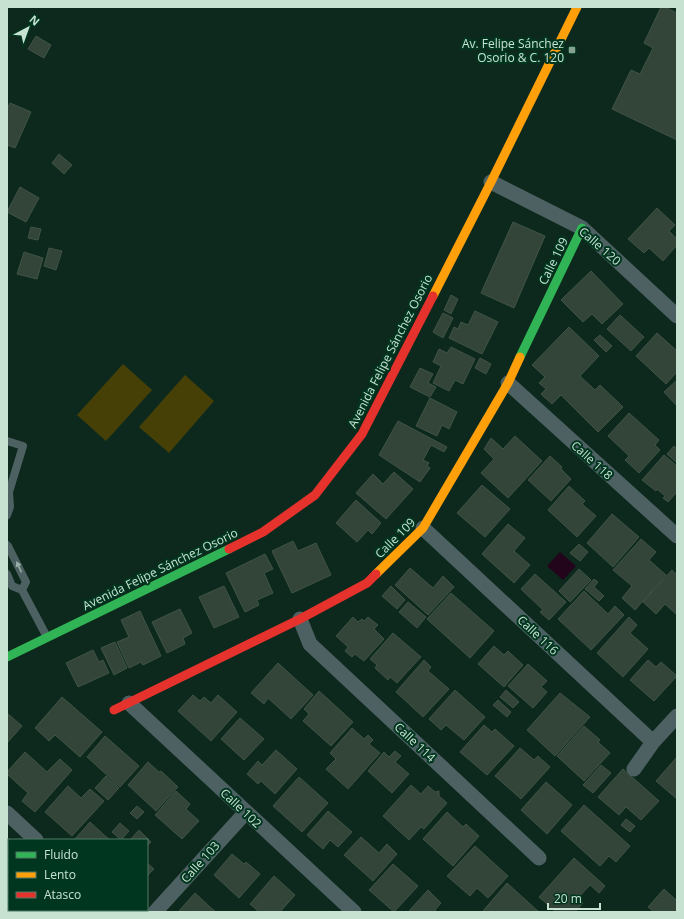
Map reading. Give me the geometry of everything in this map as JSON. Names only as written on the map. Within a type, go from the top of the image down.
[{"type":"street","name":"Avenida Felipe Sánchez Osorio","points":[[7,657],[264,532],[314,495],[362,434],[491,182],[577,7]]},
{"type":"street","name":"Calle 120","points":[[491,182],[582,228],[677,316]]},
{"type":"street","name":"Calle 109","points":[[114,710],[300,619],[367,583],[423,528],[508,383],[582,228]]},
{"type":"street","name":"Calle 118","points":[[508,383],[677,536]]},
{"type":"street","name":"Calle 116","points":[[423,528],[653,742]]},
{"type":"street","name":"Calle 114","points":[[300,619],[310,644],[539,858]]},
{"type":"street","name":"Calle 102","points":[[129,703],[354,912]]},
{"type":"street","points":[[634,769],[653,742],[677,716]]},
{"type":"street","name":"Calle 103","points":[[155,912],[246,812]]},
{"type":"street","points":[[7,813],[35,839]]},
{"type":"lane","points":[[7,441],[23,446],[8,492],[10,507],[7,515]]},
{"type":"lane","points":[[7,545],[26,582],[22,590]]},
{"type":"lane","points":[[7,574],[12,586],[22,590],[47,637]]},
{"type":"shaded area","points":[[123,364],[152,390],[106,441],[77,415]]},
{"type":"shaded area","points":[[185,375],[214,401],[169,453],[139,427]]},
{"type":"shaded area","points":[[560,552],[576,566],[563,580],[547,566]]},
{"type":"building","points":[[661,7],[665,7],[677,13],[677,140],[612,109],[631,70],[640,74],[653,48],[644,43]]},
{"type":"building","points":[[36,36],[51,45],[44,58],[28,49]]},
{"type":"building","points":[[10,103],[31,112],[15,148],[7,145],[7,109]]},
{"type":"building","points":[[59,154],[72,165],[64,174],[52,163]]},
{"type":"building","points":[[20,187],[39,198],[26,222],[7,212]]},
{"type":"building","points":[[657,208],[675,225],[669,231],[677,239],[677,245],[663,261],[649,248],[644,253],[628,239]]},
{"type":"building","points":[[513,222],[545,236],[514,308],[481,293]]},
{"type":"building","points":[[31,227],[41,229],[38,240],[28,238]]},
{"type":"building","points":[[49,248],[62,251],[56,270],[44,266]]},
{"type":"building","points":[[24,252],[43,258],[37,279],[17,274]]},
{"type":"building","points":[[591,271],[623,304],[602,324],[592,314],[583,322],[561,300]]},
{"type":"building","points":[[451,295],[458,299],[451,314],[444,310]]},
{"type":"building","points":[[475,311],[498,322],[482,354],[449,338],[454,327],[458,329],[461,322],[468,325]]},
{"type":"building","points":[[443,313],[453,318],[443,338],[433,332]]},
{"type":"building","points":[[620,315],[644,337],[631,351],[607,329]]},
{"type":"building","points":[[569,327],[599,356],[580,376],[595,390],[600,385],[623,407],[598,432],[561,395],[552,404],[541,394],[546,389],[539,383],[545,377],[532,365]]},
{"type":"building","points":[[657,333],[677,351],[677,372],[666,384],[636,356]]},
{"type":"building","points":[[600,335],[612,346],[606,352],[594,340]]},
{"type":"building","points":[[451,347],[475,359],[463,384],[455,380],[449,391],[433,383],[441,366],[433,362],[439,349],[447,353]]},
{"type":"building","points":[[480,358],[491,364],[486,374],[475,368]]},
{"type":"building","points":[[420,368],[433,374],[428,383],[436,387],[430,397],[410,387]]},
{"type":"building","points":[[677,380],[677,406],[664,392]]},
{"type":"building","points":[[430,398],[457,412],[449,429],[442,425],[437,436],[416,426]]},
{"type":"building","points":[[629,413],[659,440],[655,445],[660,450],[639,473],[625,460],[629,456],[608,436]]},
{"type":"building","points":[[398,421],[447,447],[444,452],[431,445],[423,460],[429,463],[427,466],[430,468],[420,482],[379,455]]},
{"type":"building","points":[[515,436],[542,461],[508,498],[481,473],[494,459],[484,449],[491,438],[503,449]]},
{"type":"building","points":[[674,446],[677,449],[677,463],[667,454]]},
{"type":"building","points":[[664,455],[677,466],[677,492],[668,502],[663,498],[665,496],[657,489],[656,491],[642,480]]},
{"type":"building","points":[[550,456],[562,467],[561,469],[571,479],[551,501],[528,480]]},
{"type":"building","points":[[394,472],[413,489],[386,519],[356,493],[373,474],[383,484]]},
{"type":"building","points":[[482,485],[510,509],[485,537],[457,513]]},
{"type":"building","points":[[569,486],[585,501],[582,504],[596,516],[577,537],[548,510]]},
{"type":"building","points":[[356,500],[381,523],[372,534],[368,530],[357,542],[336,523]]},
{"type":"building","points":[[612,514],[639,537],[613,567],[587,543]]},
{"type":"building","points":[[508,524],[525,538],[514,551],[530,565],[514,583],[482,554]]},
{"type":"building","points":[[641,539],[656,552],[649,560],[666,575],[635,610],[622,598],[632,586],[613,570]]},
{"type":"building","points":[[293,541],[298,551],[316,543],[331,575],[292,593],[272,551]]},
{"type":"building","points":[[579,544],[588,552],[580,561],[570,553]]},
{"type":"building","points":[[265,554],[273,569],[264,573],[273,593],[257,600],[259,605],[245,612],[226,573]]},
{"type":"building","points":[[410,568],[433,588],[443,576],[454,587],[428,615],[395,585]]},
{"type":"building","points":[[579,569],[591,580],[570,602],[559,591]]},
{"type":"building","points":[[672,570],[677,575],[677,615],[665,604],[656,614],[643,602]]},
{"type":"building","points":[[535,574],[566,602],[549,620],[540,612],[543,610],[521,589]]},
{"type":"building","points":[[594,579],[598,582],[594,587],[604,596],[599,601],[585,589]]},
{"type":"building","points":[[224,586],[239,617],[214,628],[199,597]]},
{"type":"building","points":[[391,586],[405,600],[397,609],[382,596]]},
{"type":"building","points":[[584,591],[608,614],[615,606],[624,615],[591,650],[558,619]]},
{"type":"building","points":[[451,593],[494,631],[470,658],[427,619]]},
{"type":"building","points":[[408,602],[426,617],[417,628],[399,612]]},
{"type":"building","points":[[180,609],[192,633],[183,638],[185,644],[167,653],[152,622]]},
{"type":"building","points":[[140,611],[161,656],[143,665],[141,662],[129,668],[117,642],[129,637],[121,620]]},
{"type":"building","points":[[353,617],[358,622],[362,619],[364,621],[368,617],[378,625],[374,629],[384,639],[364,661],[355,654],[352,657],[345,651],[348,647],[336,636]]},
{"type":"building","points":[[629,617],[637,625],[630,633],[648,649],[623,677],[597,653]]},
{"type":"building","points":[[393,633],[421,657],[397,683],[390,677],[388,680],[375,668],[377,665],[370,659]]},
{"type":"building","points":[[115,642],[127,668],[114,675],[101,648]]},
{"type":"building","points":[[494,646],[504,655],[508,651],[523,665],[504,687],[478,664]]},
{"type":"building","points":[[93,650],[99,662],[103,660],[109,673],[78,687],[66,663]]},
{"type":"building","points":[[424,660],[431,667],[428,671],[449,689],[423,717],[396,692]]},
{"type":"building","points":[[648,660],[656,667],[661,662],[677,676],[654,701],[630,680]]},
{"type":"building","points":[[278,663],[313,695],[291,719],[268,698],[264,704],[251,693]]},
{"type":"building","points":[[528,664],[547,681],[541,687],[547,692],[533,708],[508,686]]},
{"type":"building","points":[[455,690],[485,717],[464,740],[446,725],[441,730],[429,719]]},
{"type":"building","points":[[506,690],[519,702],[513,708],[500,697]]},
{"type":"building","points":[[319,691],[353,722],[331,746],[303,721],[309,714],[304,709]]},
{"type":"building","points":[[560,693],[590,717],[555,756],[527,730]]},
{"type":"building","points":[[193,695],[200,701],[204,697],[211,703],[218,695],[237,712],[211,741],[178,711]]},
{"type":"building","points":[[62,697],[102,732],[80,757],[55,735],[49,741],[35,728]]},
{"type":"building","points":[[498,700],[511,712],[507,717],[493,705]]},
{"type":"building","points":[[7,713],[22,726],[7,743]]},
{"type":"building","points":[[240,718],[264,739],[244,760],[221,739]]},
{"type":"building","points":[[484,725],[492,732],[495,729],[514,746],[487,775],[460,752]]},
{"type":"building","points":[[584,726],[600,740],[598,742],[610,753],[584,781],[557,756]]},
{"type":"building","points":[[352,728],[364,739],[368,735],[373,740],[369,744],[380,753],[348,789],[326,769],[336,759],[330,753]]},
{"type":"building","points":[[105,736],[139,766],[120,787],[87,757]]},
{"type":"building","points":[[520,748],[534,760],[538,756],[550,767],[521,799],[495,776]]},
{"type":"building","points":[[276,750],[297,769],[275,794],[261,781],[258,784],[247,774],[258,761],[262,765]]},
{"type":"building","points":[[395,751],[401,756],[395,762],[409,774],[392,793],[368,771],[384,752],[389,757]]},
{"type":"building","points":[[25,752],[47,772],[60,759],[72,770],[35,812],[22,801],[28,793],[7,774],[7,772]]},
{"type":"building","points":[[677,757],[677,799],[656,781]]},
{"type":"building","points":[[148,762],[159,772],[161,771],[178,787],[156,811],[128,785]]},
{"type":"building","points":[[601,765],[611,773],[593,793],[583,785]]},
{"type":"building","points":[[623,769],[659,801],[641,820],[626,807],[619,815],[598,797]]},
{"type":"building","points":[[106,776],[119,788],[108,800],[95,788]]},
{"type":"building","points":[[299,777],[328,803],[302,832],[273,806]]},
{"type":"building","points":[[546,782],[572,805],[547,834],[521,810]]},
{"type":"building","points":[[411,785],[421,794],[428,786],[435,792],[439,791],[439,796],[447,803],[424,829],[421,827],[409,840],[383,816]]},
{"type":"building","points":[[68,786],[81,798],[90,789],[104,801],[72,836],[45,812]]},
{"type":"building","points":[[176,791],[190,804],[186,809],[199,821],[182,839],[155,815]]},
{"type":"building","points":[[584,805],[630,846],[616,862],[609,856],[600,866],[561,831]]},
{"type":"building","points":[[137,806],[144,812],[137,819],[130,813]]},
{"type":"building","points":[[328,811],[352,832],[338,847],[330,840],[323,849],[307,835]]},
{"type":"building","points":[[447,812],[463,827],[466,824],[479,836],[453,866],[423,839]]},
{"type":"building","points":[[626,819],[635,826],[630,832],[621,825]]},
{"type":"building","points":[[90,822],[109,839],[75,839]]},
{"type":"building","points":[[120,823],[129,831],[122,839],[112,832]]},
{"type":"building","points":[[139,830],[148,839],[131,839]]},
{"type":"building","points":[[361,837],[379,853],[387,844],[397,854],[373,881],[344,855]]},
{"type":"building","points":[[475,846],[508,876],[488,898],[477,888],[470,896],[447,876]]},
{"type":"building","points":[[232,854],[244,864],[246,862],[260,874],[239,898],[214,875]]},
{"type":"building","points":[[574,858],[605,886],[599,893],[590,885],[578,898],[583,903],[575,912],[556,912],[539,897]]},
{"type":"building","points":[[148,864],[154,869],[148,875]]},
{"type":"building","points":[[393,864],[418,886],[394,912],[369,890]]},
{"type":"building","points":[[274,876],[295,895],[280,912],[259,912],[250,904]]},
{"type":"building","points":[[507,883],[539,912],[482,912]]},
{"type":"building","points":[[664,889],[677,901],[677,912],[654,912],[648,907]]},
{"type":"building","points":[[428,890],[441,903],[435,910],[437,912],[408,912]]},
{"type":"building","points":[[195,893],[210,907],[216,912],[178,912]]},
{"type":"building","points":[[13,911],[41,911],[40,912]]},
{"type":"building","points":[[51,911],[85,911],[84,912],[50,912]]},
{"type":"traffic: fast","points":[[520,357],[582,228]]},
{"type":"traffic: fast","points":[[7,657],[229,549]]},
{"type":"traffic: slow","points":[[433,296],[577,7]]},
{"type":"traffic: slow","points":[[376,574],[423,528],[508,383],[520,357]]},
{"type":"traffic: jam","points":[[229,549],[263,532],[315,495],[362,434],[433,296]]},
{"type":"traffic: jam","points":[[114,710],[300,619],[367,583],[376,574]]},
{"type":"place","name":"Av. Felipe Sánchez Osorio & C. 120","points":[[572,50]]}]
